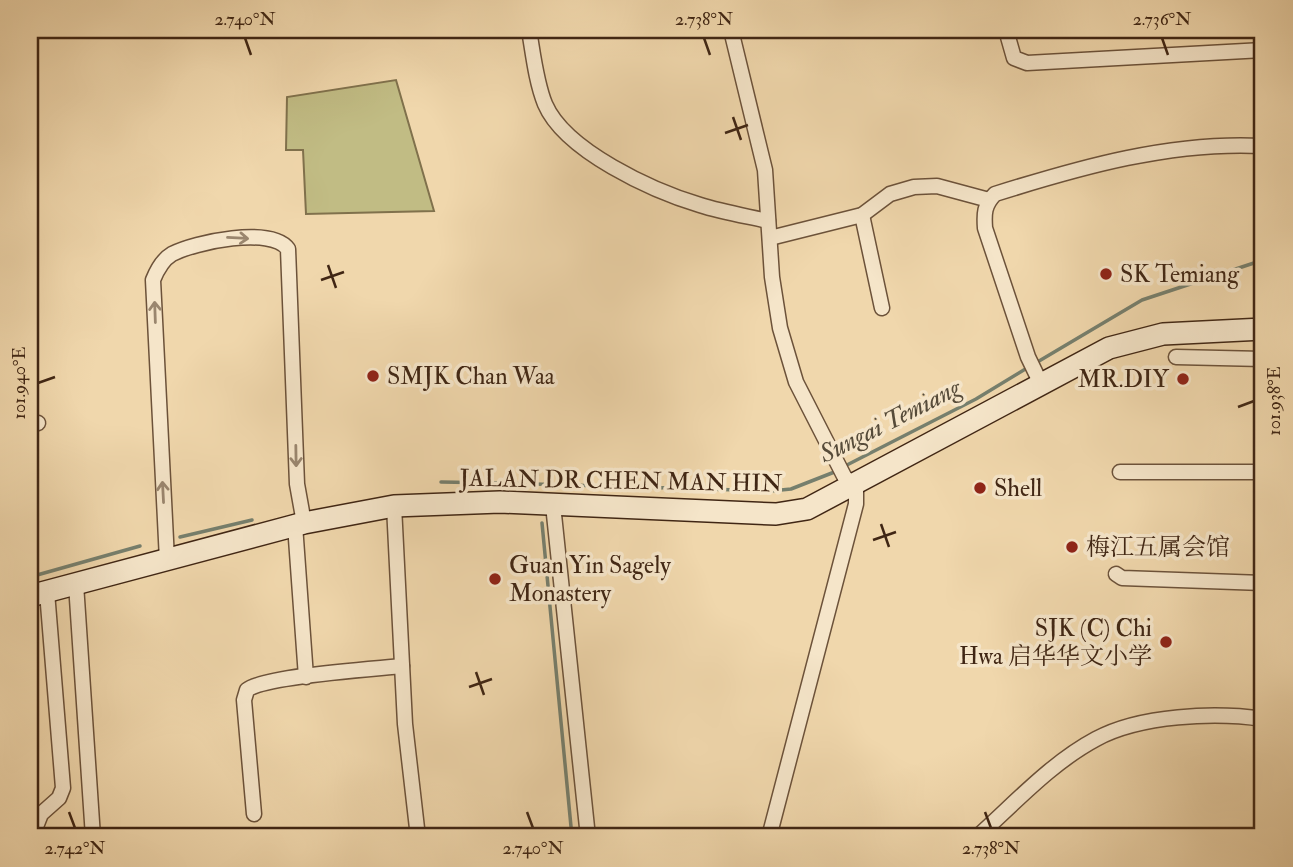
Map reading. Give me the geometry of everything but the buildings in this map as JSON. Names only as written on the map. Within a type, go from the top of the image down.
[{"type":"street","points":[[529,30],[545,104],[562,128],[588,149],[668,194],[701,206],[768,221]]},
{"type":"street","points":[[731,30],[765,170],[779,328],[796,382],[834,459],[849,481],[856,504],[769,837]]},
{"type":"street","points":[[1006,30],[1014,58],[1027,63],[1263,50]]},
{"type":"street","points":[[1039,379],[1028,357],[985,228],[984,210],[989,200],[995,194],[1119,159],[1229,144],[1263,146]]},
{"type":"street","points":[[770,238],[862,215],[890,194],[914,187],[937,186],[989,200]]},
{"type":"street","points":[[862,215],[882,308]]},
{"type":"street","points":[[167,560],[153,280],[161,264],[173,254],[221,238],[275,240],[288,249],[306,677]]},
{"type":"street","name":"JALAN DR CHEN MAN HIN","points":[[38,594],[299,524],[394,506],[500,502],[776,514],[807,509],[849,481],[1039,379],[1109,348],[1163,334],[1263,329]]},
{"type":"street","points":[[1176,357],[1263,359]]},
{"type":"street","points":[[1120,472],[1263,472]]},
{"type":"street","points":[[553,505],[589,837]]},
{"type":"street","points":[[394,506],[405,724],[418,837]]},
{"type":"street","points":[[1116,574],[1122,578],[1263,583]]},
{"type":"street","points":[[76,584],[93,837]]},
{"type":"street","points":[[32,837],[41,814],[59,798],[63,788],[38,594]]},
{"type":"street","points":[[254,814],[244,694],[251,686],[402,666]]},
{"type":"street","points":[[977,837],[1063,761],[1097,738],[1138,724],[1201,716],[1263,719]]},
{"type":"shaded area","points":[[396,80],[434,211],[306,214],[303,150],[286,150],[287,97]]},
{"type":"waterway","name":"Sungai Temiang","points":[[1034,364],[1142,300],[1263,260]]},
{"type":"waterway","name":"Sungai Temiang","points":[[843,467],[976,399],[1027,368]]},
{"type":"waterway","name":"Sungai Temiang","points":[[503,483],[771,491],[791,489],[837,471]]},
{"type":"waterway","name":"Sungai Temiang","points":[[441,482],[497,483]]},
{"type":"waterway","name":"Sungai Temiang","points":[[180,537],[252,520]]},
{"type":"waterway","points":[[542,523],[572,837]]},
{"type":"waterway","name":"Sungai Temiang","points":[[30,577],[140,546]]},
{"type":"place","name":"SK Temiang","points":[[1106,274]]},
{"type":"place","name":"SMJK Chan Waa","points":[[373,376]]},
{"type":"place","name":"MR.DIY","points":[[1183,379]]},
{"type":"place","name":"Shell","points":[[980,488]]},
{"type":"place","name":"梅江五属会馆","points":[[1072,547]]},
{"type":"place","name":"Guan Yin Sagely Monastery","points":[[495,579]]},
{"type":"place","name":"SJK (C) Chi Hwa 启华华文小学","points":[[1166,642]]}]
